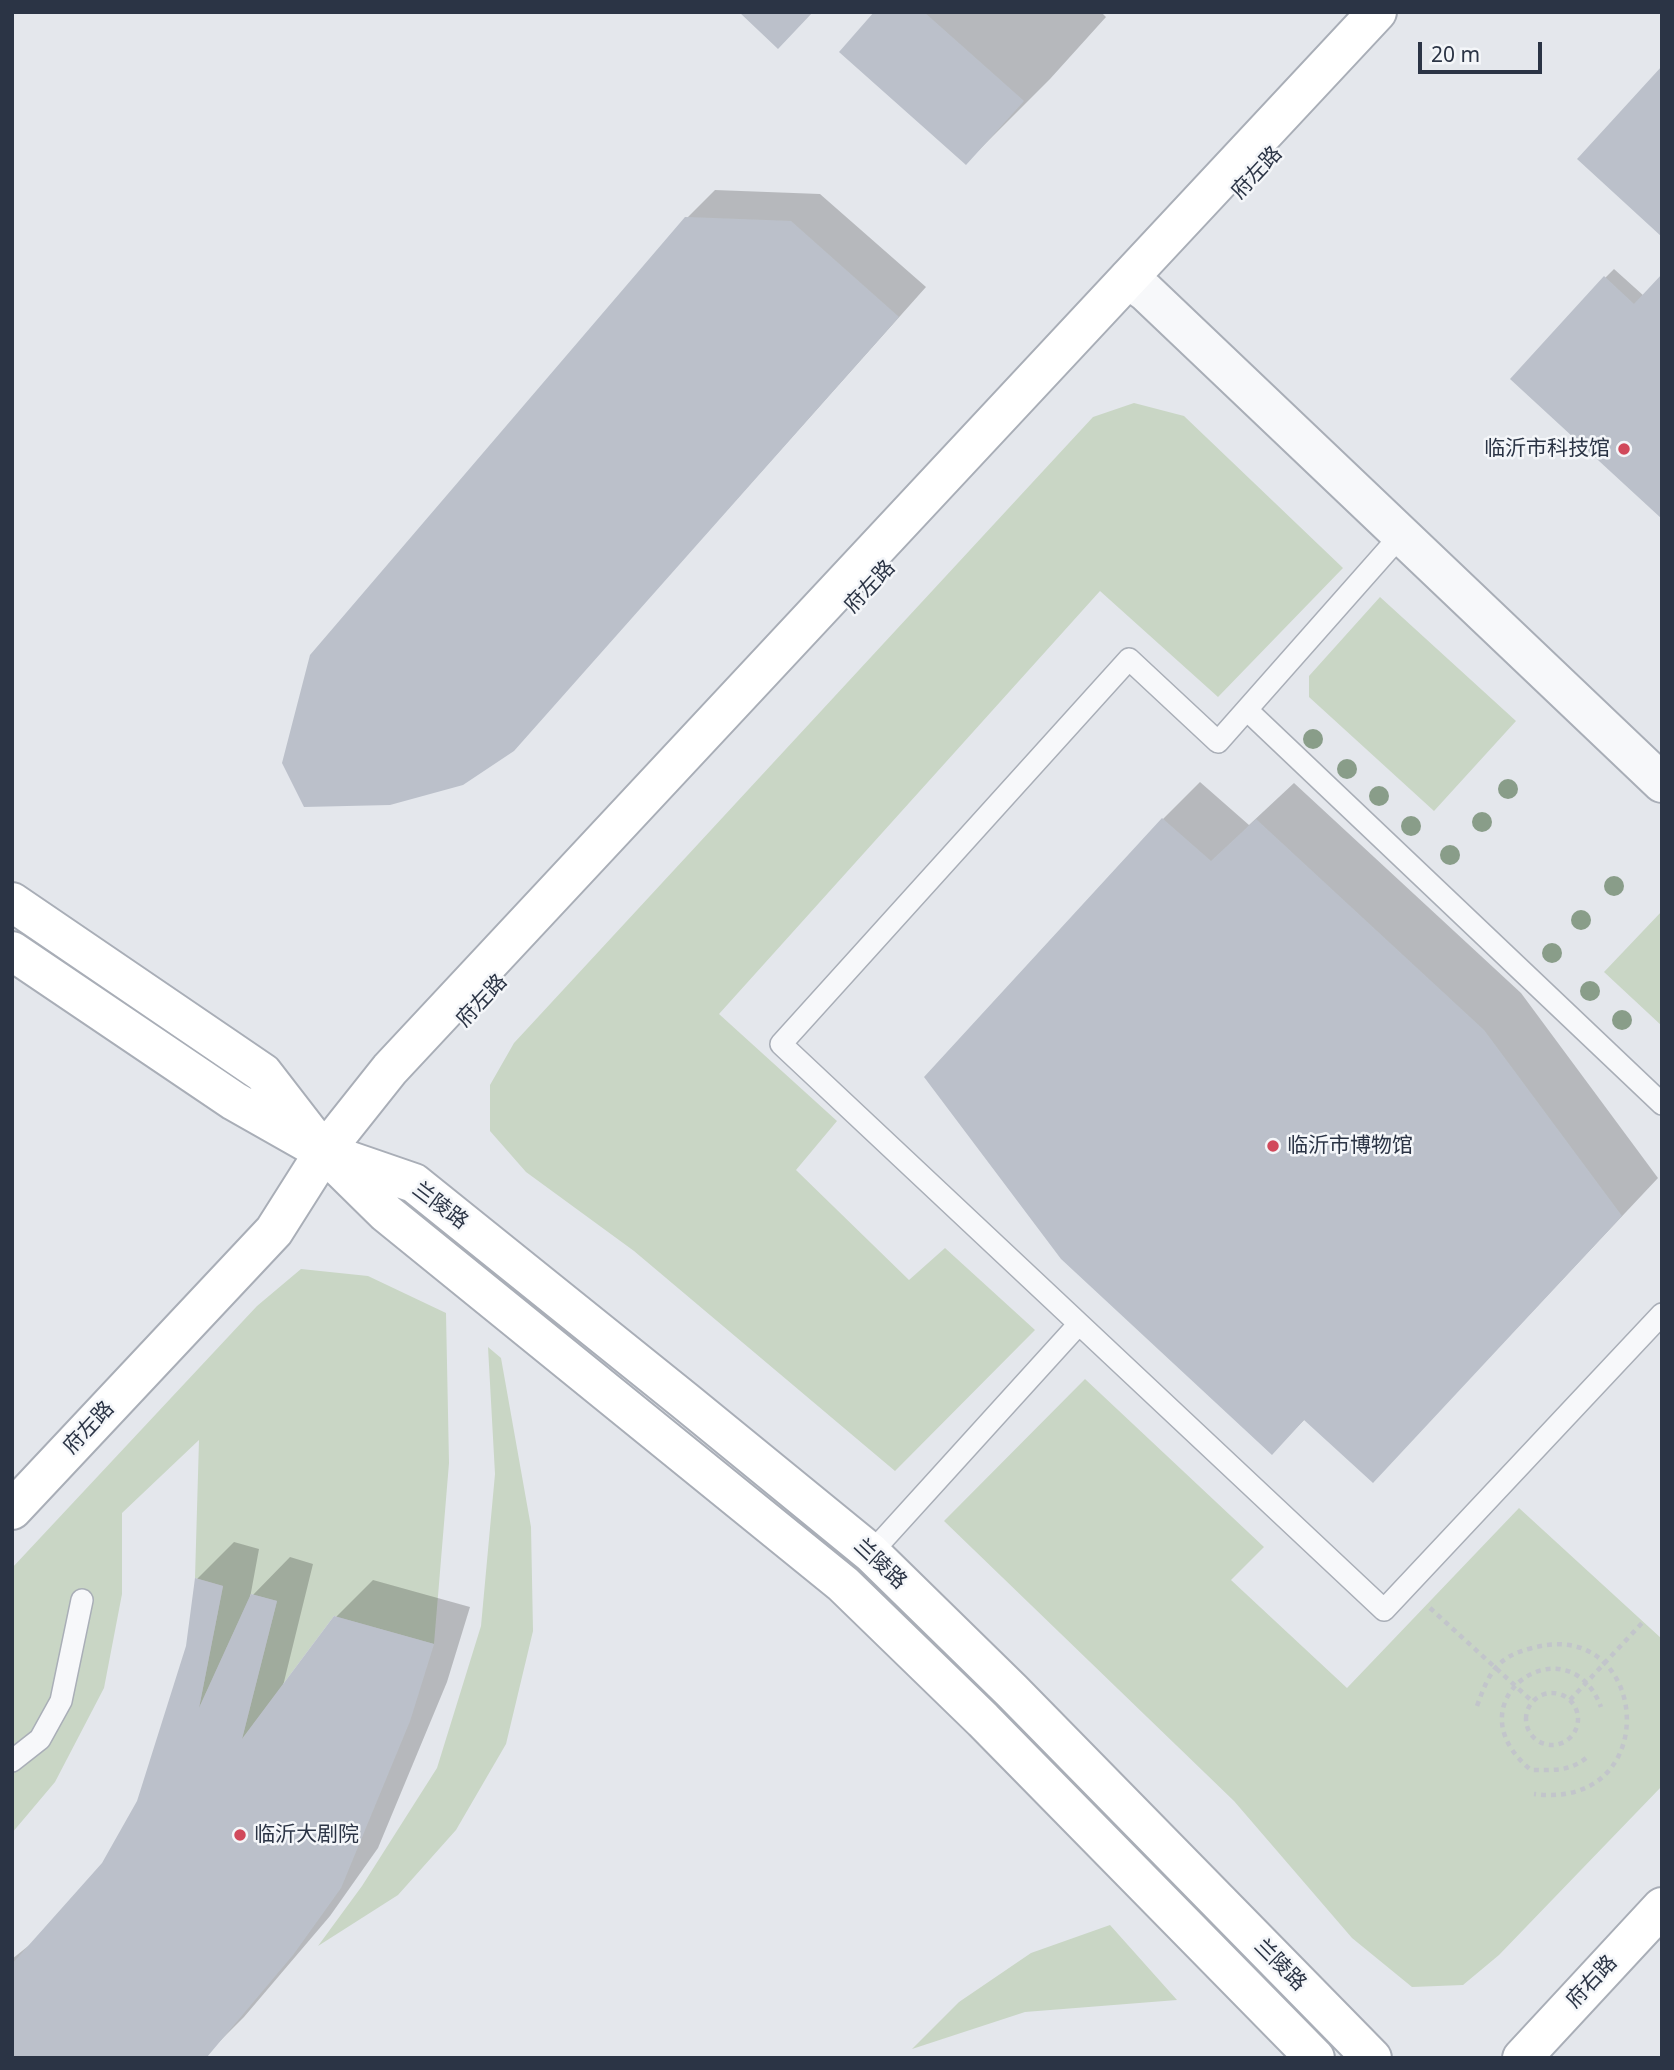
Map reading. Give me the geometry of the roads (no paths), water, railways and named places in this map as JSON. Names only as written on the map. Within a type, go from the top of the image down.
[{"type":"main road","name":"府左路","points":[[1137,286],[1377,12]]},
{"type":"main road","name":"府左路","points":[[12,1510],[274,1231],[324,1152],[390,1069],[1137,286],[1406,12]]},
{"type":"main road","name":"兰陵路","points":[[12,902],[263,1073],[324,1152],[386,1213],[843,1584],[983,1720],[1315,2058]]},
{"type":"main road","name":"兰陵路","points":[[12,951],[234,1101],[324,1152],[414,1183],[871,1553],[1012,1691],[1372,2058]]},
{"type":"main road","name":"府左路","points":[[12,1479],[257,1218],[324,1152]]},
{"type":"main road","name":"府右路","points":[[1522,2058],[1662,1907]]},
{"type":"main road","name":"府右路","points":[[1552,2058],[1662,1939]]},
{"type":"street","points":[[1137,286],[1662,783]]},
{"type":"lane","points":[[1401,535],[1218,742],[1129,659],[781,1044],[1384,1610],[1662,1314]]},
{"type":"lane","points":[[1247,710],[1662,1104]]},
{"type":"lane","points":[[871,1553],[1078,1325]]},
{"type":"lane","points":[[12,1760],[40,1739],[61,1701],[82,1600]]},
{"type":"place","name":"临沂市科技馆","points":[[1624,449]]},
{"type":"place","name":"临沂市博物馆","points":[[1273,1146]]},
{"type":"place","name":"临沂大剧院","points":[[240,1835]]}]
